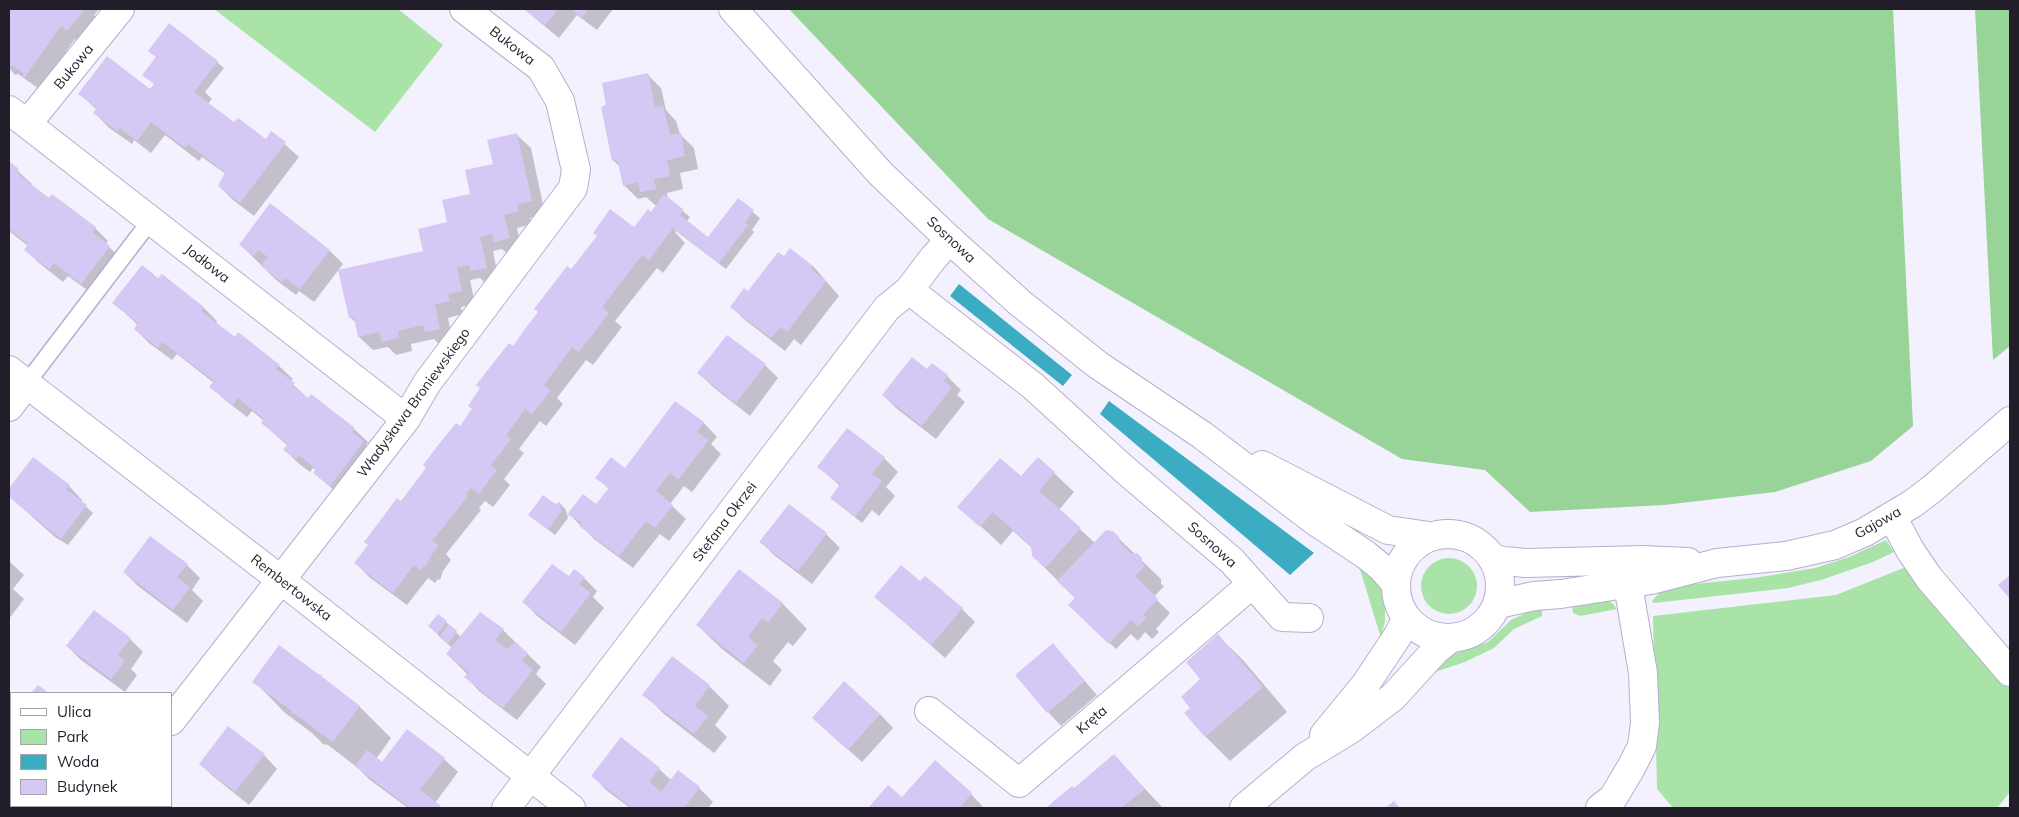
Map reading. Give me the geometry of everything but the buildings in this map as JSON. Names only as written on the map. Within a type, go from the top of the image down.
[{"type":"street","name":"Bukowa","points":[[18,117],[120,9]]},
{"type":"street","name":"Bukowa","points":[[464,9],[540,68],[554,90]]},
{"type":"street","name":"Sosnowa","points":[[733,9],[880,173],[1020,303],[1098,365],[1202,435],[1315,521],[1382,568],[1396,584]]},
{"type":"street","name":"Władysława Broniewskiego","points":[[172,720],[406,419],[427,383],[573,188],[576,170],[574,156],[560,102],[554,90]]},
{"type":"street","name":"Jodłowa","points":[[18,117],[406,419]]},
{"type":"street","name":"Stefana Okrzei","points":[[506,808],[887,308],[909,290],[934,257],[950,240]]},
{"type":"street","name":"Sosnowa","points":[[909,290],[1033,386],[1124,469],[1232,561],[1282,617],[1309,618]]},
{"type":"street","points":[[9,406],[18,377]]},
{"type":"street","name":"Rembertowska","points":[[18,377],[281,580],[571,808]]},
{"type":"street","name":"Gajowa","points":[[1498,604],[1627,572],[1786,556],[1835,545],[1865,532],[1932,489],[2010,421]]},
{"type":"street","name":"Sosnowa","points":[[1202,435],[1388,530],[1430,536]]},
{"type":"street","points":[[1892,516],[1910,550],[1929,578],[2010,672]]},
{"type":"street","points":[[1441,534],[1465,536],[1476,540],[1493,558],[1501,580],[1498,604],[1492,615],[1479,628],[1463,636],[1438,637],[1416,627],[1407,618],[1399,602],[1396,584],[1398,572],[1410,550],[1430,536],[1441,534]]},
{"type":"street","name":"Gajowa","points":[[1493,558],[1503,561],[1627,572]]},
{"type":"street","points":[[1600,808],[1613,798],[1642,746],[1645,723],[1643,674],[1627,572]]},
{"type":"street","name":"Kręta","points":[[929,711],[1019,783],[1252,584]]},
{"type":"street","points":[[1306,757],[1365,685],[1398,637],[1407,618]]},
{"type":"street","points":[[1244,808],[1306,757],[1350,729],[1393,697],[1407,684],[1435,651],[1450,638]]},
{"type":"lane","points":[[18,377],[151,220]]},
{"type":"green space","points":[[214,9],[398,9],[443,45],[375,132]]},
{"type":"green space","points":[[789,9],[1893,9],[1913,426],[1871,461],[1775,492],[1664,505],[1530,512],[1485,470],[1402,459],[988,219]]},
{"type":"green space","points":[[1975,9],[2010,9],[2010,346],[1993,360]]},
{"type":"green space","points":[[1886,540],[1894,552],[1873,562],[1821,580],[1788,588],[1654,603],[1652,601],[1660,592],[1674,586],[1754,578],[1815,568],[1849,557]]},
{"type":"green space","points":[[1443,558],[1455,558],[1465,562],[1473,570],[1477,586],[1473,602],[1465,610],[1455,614],[1443,614],[1433,610],[1425,602],[1421,592],[1421,580],[1425,570],[1433,562]]},
{"type":"green space","points":[[1921,561],[2010,681],[2010,792],[1997,808],[1673,808],[1657,789],[1653,616],[1836,595]]},
{"type":"green space","points":[[1358,563],[1379,583],[1383,592],[1385,621],[1381,638]]},
{"type":"green space","points":[[1606,599],[1617,609],[1580,616],[1573,613],[1572,603]]},
{"type":"green space","points":[[1542,608],[1542,616],[1514,629],[1494,648],[1465,662],[1435,672],[1452,655],[1488,642],[1511,620]]},
{"type":"water","points":[[959,284],[1072,375],[1063,386],[950,296]]},
{"type":"water","points":[[1109,401],[1314,553],[1290,575],[1100,414]]}]
